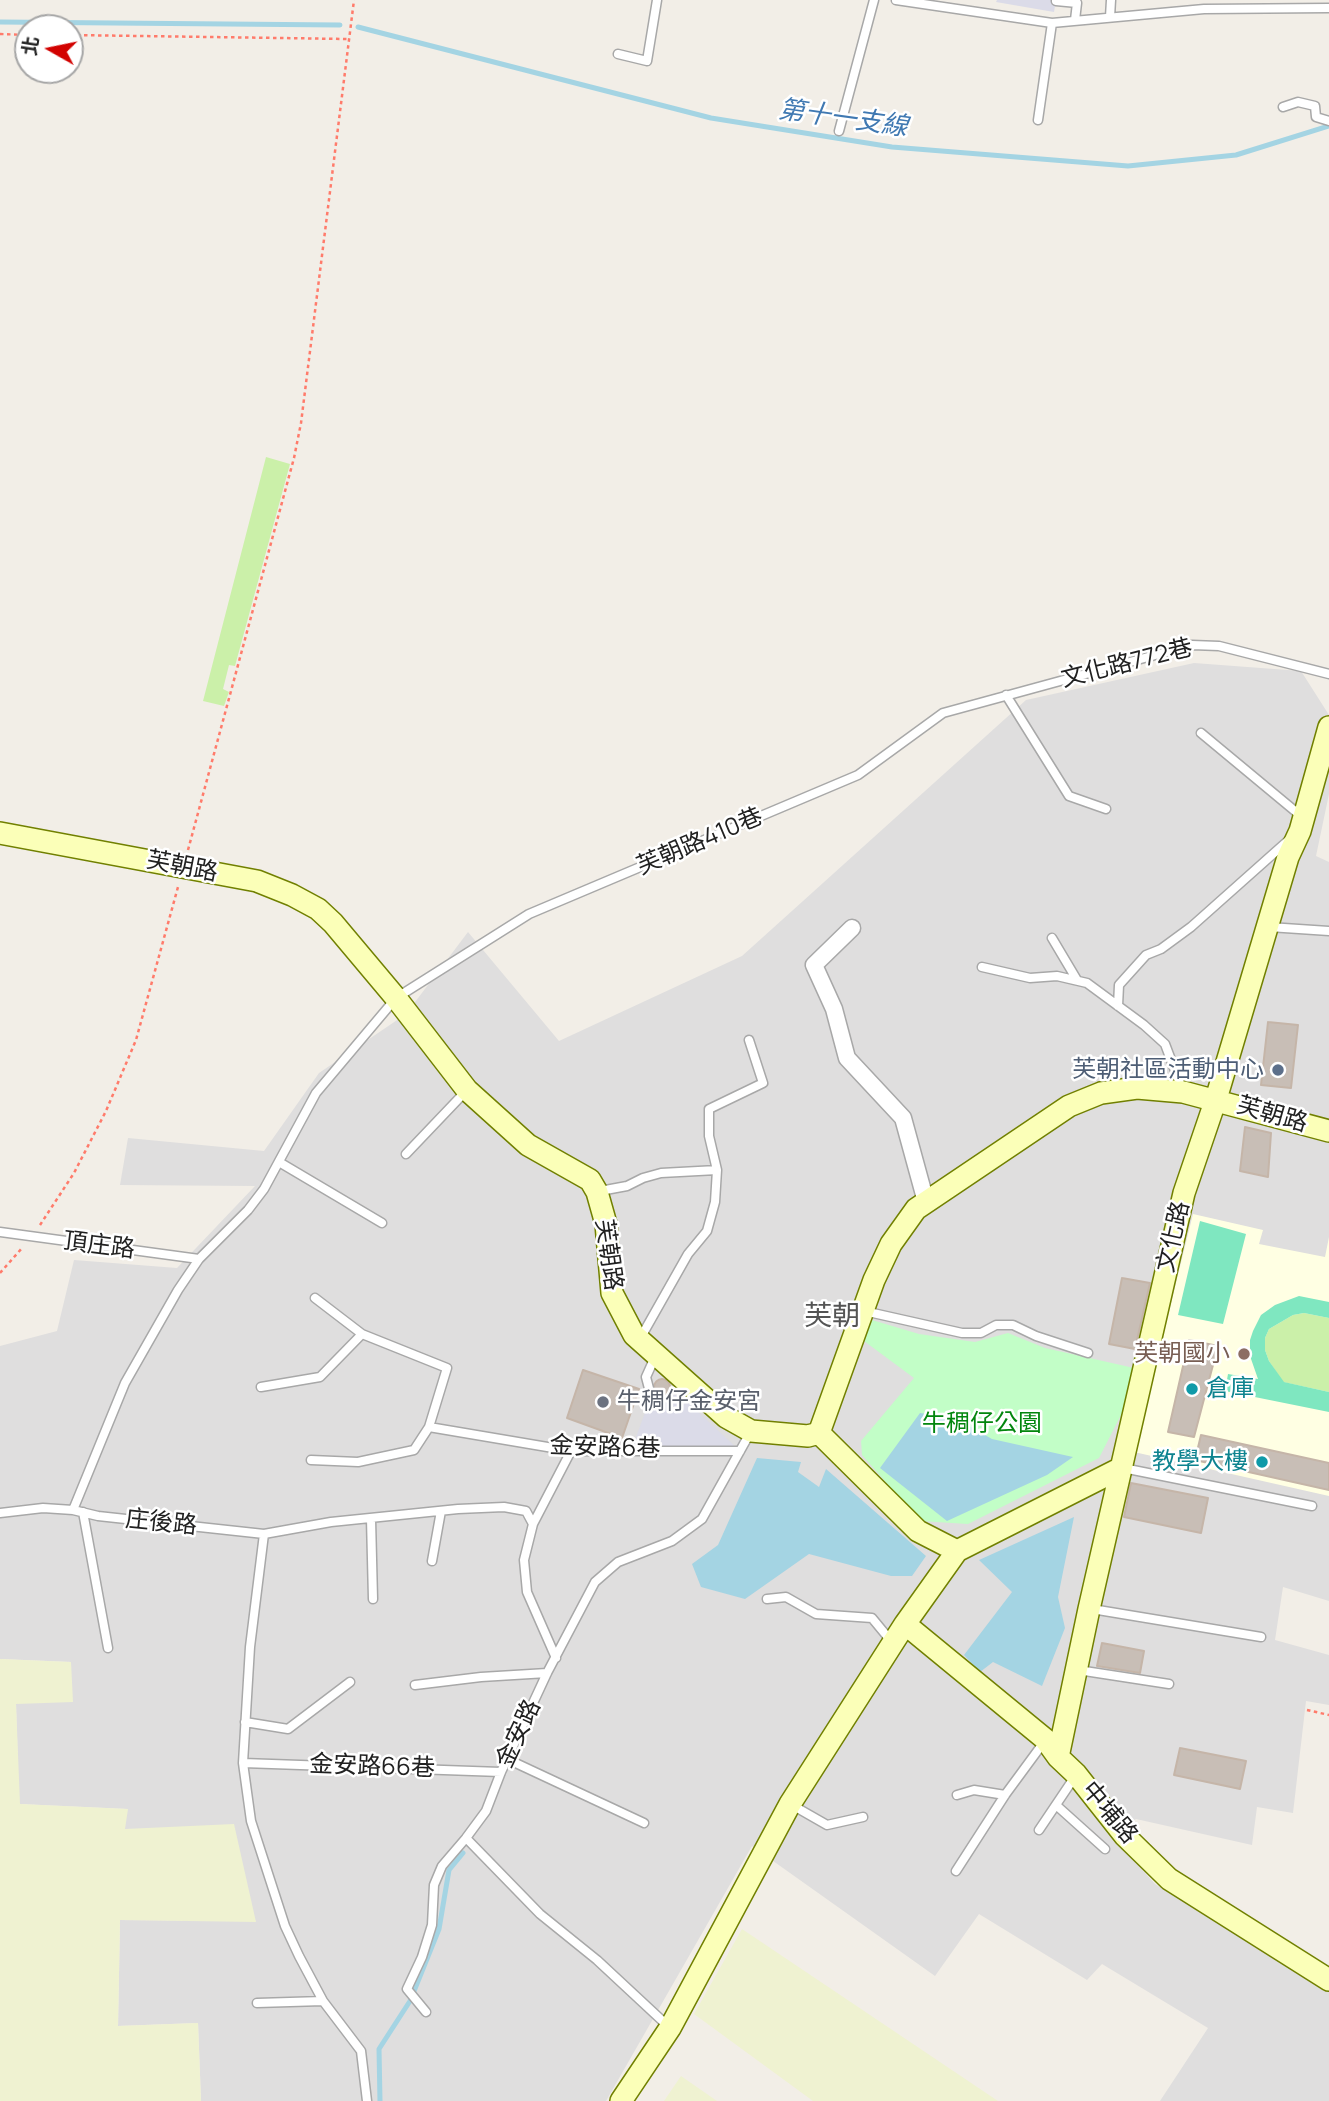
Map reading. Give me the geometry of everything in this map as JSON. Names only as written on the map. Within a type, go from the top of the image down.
[{"type":"street","name":"文化路","points":[[1058,1757],[1184,1193],[1216,1099],[1288,858],[1302,824],[1329,727]]},
{"type":"street","name":"芙朝路","points":[[0,833],[257,881],[318,909],[396,998],[467,1090],[528,1145],[590,1180],[597,1192],[606,1224],[612,1293],[628,1325],[640,1340],[726,1417],[751,1431],[808,1436],[819,1433],[874,1280],[891,1244],[916,1209],[1069,1106],[1101,1093],[1137,1088],[1183,1091],[1329,1131]]},
{"type":"street","points":[[852,928],[814,965],[834,1009],[847,1058],[902,1118],[926,1202]]},
{"type":"street","points":[[819,1433],[918,1531],[957,1551]]},
{"type":"street","points":[[621,2101],[670,2028],[790,1804],[905,1624],[957,1551],[1121,1468]]},
{"type":"street","name":"中埔路","points":[[905,1624],[1045,1739],[1125,1836],[1169,1879],[1329,1980]]},
{"type":"lane","points":[[618,54],[647,61],[657,0]]},
{"type":"lane","points":[[839,131],[874,0]]},
{"type":"lane","points":[[897,0],[1052,23],[1204,9],[1329,8]]},
{"type":"lane","points":[[1110,17],[1111,0]]},
{"type":"lane","points":[[1056,1],[1077,3],[1075,20]]},
{"type":"lane","points":[[1038,120],[1052,23]]},
{"type":"lane","points":[[1283,107],[1298,102],[1315,106],[1316,117],[1329,121]]},
{"type":"lane","name":"文化路772巷","points":[[1006,695],[1192,645],[1219,646],[1329,674]]},
{"type":"lane","points":[[1006,695],[1069,796],[1106,808]]},
{"type":"lane","name":"芙朝路410巷","points":[[396,998],[529,914],[858,775],[943,713],[1006,695]]},
{"type":"lane","points":[[1118,1006],[1119,985],[1146,955],[1161,949],[1191,927],[1302,824],[1201,733]]},
{"type":"lane","points":[[1268,927],[1329,932]]},
{"type":"lane","points":[[1052,938],[1077,980]]},
{"type":"lane","points":[[982,967],[1030,978],[1057,976],[1087,983],[1165,1044],[1183,1091]]},
{"type":"lane","points":[[73,1510],[125,1382],[178,1290],[199,1259],[248,1210],[264,1189],[316,1093],[396,998]]},
{"type":"lane","points":[[640,1340],[688,1254],[707,1231],[715,1202],[717,1170],[709,1136],[709,1109],[763,1083],[749,1040]]},
{"type":"lane","points":[[407,1154],[467,1090]]},
{"type":"lane","points":[[279,1162],[382,1223]]},
{"type":"lane","points":[[597,1192],[627,1186],[661,1173],[717,1170]]},
{"type":"lane","name":"頂庄路","points":[[0,1232],[199,1259]]},
{"type":"lane","points":[[311,1460],[358,1462],[414,1451],[429,1427],[446,1368],[362,1334],[314,1298]]},
{"type":"lane","points":[[864,1311],[962,1333],[981,1333],[996,1325],[1013,1325],[1036,1336],[1088,1353]]},
{"type":"lane","points":[[261,1387],[320,1377],[362,1334]]},
{"type":"lane","points":[[651,1396],[646,1377],[657,1355]]},
{"type":"lane","name":"金安路6巷","points":[[429,1427],[571,1451],[740,1451]]},
{"type":"lane","name":"金安路","points":[[426,2012],[407,1989],[422,1957],[432,1925],[434,1885],[442,1866],[486,1811],[547,1673],[595,1583],[618,1562],[672,1541],[702,1520],[751,1431]]},
{"type":"lane","points":[[556,1658],[527,1592],[524,1560],[533,1524],[571,1451]]},
{"type":"lane","points":[[1121,1468],[1312,1506]]},
{"type":"lane","name":"庄後路","points":[[0,1513],[43,1508],[73,1510],[264,1534],[331,1522],[504,1507],[526,1511],[533,1524]]},
{"type":"lane","points":[[432,1561],[441,1511]]},
{"type":"lane","points":[[83,1512],[108,1648]]},
{"type":"lane","points":[[371,1519],[373,1599]]},
{"type":"lane","points":[[264,1534],[250,1647],[243,1763],[251,1821],[285,1926],[323,2001],[361,2051],[367,2101]]},
{"type":"lane","points":[[767,1599],[786,1597],[816,1614],[872,1618],[893,1644]]},
{"type":"lane","points":[[1089,1609],[1261,1637]]},
{"type":"lane","points":[[1078,1670],[1169,1684]]},
{"type":"lane","points":[[415,1685],[547,1673]]},
{"type":"lane","points":[[245,1722],[288,1729],[350,1682]]},
{"type":"lane","points":[[956,1871],[1045,1739]]},
{"type":"lane","points":[[507,1759],[644,1823]]},
{"type":"lane","name":"金安路66巷","points":[[243,1763],[501,1772]]},
{"type":"lane","points":[[1039,1830],[1076,1774]]},
{"type":"lane","points":[[957,1795],[974,1790],[1005,1795]]},
{"type":"lane","points":[[790,1804],[828,1825],[863,1817]]},
{"type":"lane","points":[[1056,1805],[1105,1849]]},
{"type":"lane","points":[[466,1838],[540,1914],[597,1960],[670,2028]]},
{"type":"lane","points":[[257,2003],[323,2001]]},
{"type":"path","points":[[0,1273],[31,1238],[74,1173],[106,1111],[136,1040],[295,458],[302,423],[354,0]]},
{"type":"path","points":[[84,35],[348,38]]},
{"type":"path","points":[[1307,1710],[1329,1715]]},
{"type":"shaded area","points":[[1056,0],[1054,12],[996,2]]},
{"type":"shaded area","points":[[1194,663],[1301,671],[1329,715],[1329,794],[1316,856],[1329,862],[1329,1601],[1283,1587],[1275,1640],[1329,1655],[1329,1705],[1306,1701],[1293,1813],[1257,1807],[1252,1845],[1136,1819],[1110,1833],[1155,1884],[1329,1991],[1329,2101],[1160,2101],[1208,2028],[1102,1964],[1087,1980],[979,1914],[935,1976],[752,1846],[606,2101],[201,2101],[198,2023],[118,2026],[120,1920],[256,1921],[124,1829],[127,1809],[19,1804],[16,1704],[71,1662],[0,1659],[0,1346],[57,1331],[74,1260],[177,1268],[255,1186],[120,1185],[128,1138],[264,1151],[319,1073],[406,1014],[468,932],[559,1041],[742,956],[1026,700]]},
{"type":"shaded area","name":"芙朝國小","points":[[1193,1214],[1263,1230],[1259,1244],[1325,1257],[1329,1237],[1329,1496],[1134,1452]]},
{"type":"shaded area","points":[[680,1395],[740,1451],[631,1451],[651,1396]]},
{"type":"shaded area","points":[[0,1659],[71,1662],[73,1702],[16,1704],[20,1804],[128,1809],[125,1829],[234,1824],[256,1922],[120,1920],[118,2026],[198,2023],[201,2101],[0,2101]]},
{"type":"shaded area","points":[[742,1929],[998,2101],[813,2101],[694,2014]]},
{"type":"shaded area","points":[[681,2076],[717,2101],[664,2101]]},
{"type":"green space","points":[[266,457],[290,464],[235,666],[229,665],[223,689],[229,692],[224,706],[203,701]]},
{"type":"green space","points":[[1200,1221],[1246,1234],[1223,1324],[1178,1315]]},
{"type":"green space","points":[[1299,1296],[1329,1302],[1329,1318],[1304,1313],[1293,1315],[1269,1329],[1265,1338],[1265,1350],[1269,1361],[1284,1382],[1329,1392],[1329,1412],[1225,1391],[1228,1374],[1258,1379],[1250,1356],[1253,1331],[1261,1315],[1275,1305]]},
{"type":"green space","points":[[1304,1313],[1329,1318],[1329,1392],[1283,1382],[1265,1350],[1265,1338],[1269,1329],[1293,1315]]},
{"type":"green space","name":"牛稠仔公園","points":[[872,1320],[919,1334],[975,1342],[1008,1333],[1045,1348],[1134,1368],[1123,1411],[1099,1458],[968,1524],[920,1521],[862,1455],[861,1441],[914,1378],[864,1341]]},
{"type":"water","points":[[920,1413],[955,1418],[992,1439],[1073,1457],[1047,1475],[947,1521],[880,1468]]},
{"type":"water","points":[[757,1458],[801,1462],[798,1472],[819,1487],[826,1469],[926,1556],[912,1576],[891,1576],[809,1554],[745,1599],[701,1587],[692,1564],[718,1545]]},
{"type":"water","points":[[1074,1517],[1058,1597],[1065,1628],[1042,1686],[993,1662],[980,1672],[964,1655],[1012,1592],[979,1560]]},
{"type":"building","name":"芙朝社區活動中心","points":[[1268,1022],[1298,1025],[1291,1088],[1261,1085]]},
{"type":"building","points":[[1245,1127],[1271,1133],[1268,1177],[1240,1171]]},
{"type":"building","points":[[1122,1278],[1150,1283],[1135,1349],[1109,1344]]},
{"type":"building","name":"倉庫","points":[[1189,1340],[1218,1346],[1194,1437],[1168,1432]]},
{"type":"building","name":"牛稠仔金安宮","points":[[583,1370],[639,1389],[622,1438],[567,1418]]},
{"type":"building","points":[[659,1379],[665,1379],[670,1387],[668,1393],[659,1395],[654,1390],[654,1384]]},
{"type":"building","name":"教學大樓","points":[[1201,1435],[1329,1463],[1329,1490],[1195,1460]]},
{"type":"building","points":[[1131,1483],[1208,1498],[1201,1533],[1124,1517]]},
{"type":"building","points":[[1102,1643],[1144,1651],[1140,1673],[1097,1666]]},
{"type":"building","points":[[1180,1748],[1246,1761],[1240,1789],[1174,1775]]},
{"type":"waterway","name":"第十一支線","points":[[0,22],[340,25]]},
{"type":"waterway","name":"第十一支線","points":[[358,27],[711,118],[892,147],[1128,166],[1236,155],[1329,126]]},
{"type":"waterway","points":[[380,2101],[379,2049],[410,2001],[439,1929],[449,1870],[463,1853]]},
{"type":"place","name":"芙朝社區活動中心","points":[[1278,1070]]},
{"type":"place","name":"芙朝國小","points":[[1244,1354]]},
{"type":"place","name":"倉庫","points":[[1192,1389]]},
{"type":"place","name":"牛稠仔金安宮","points":[[603,1402]]},
{"type":"place","name":"教學大樓","points":[[1262,1462]]},
{"type":"district","name":"芙朝","points":[[832,1317]]}]
